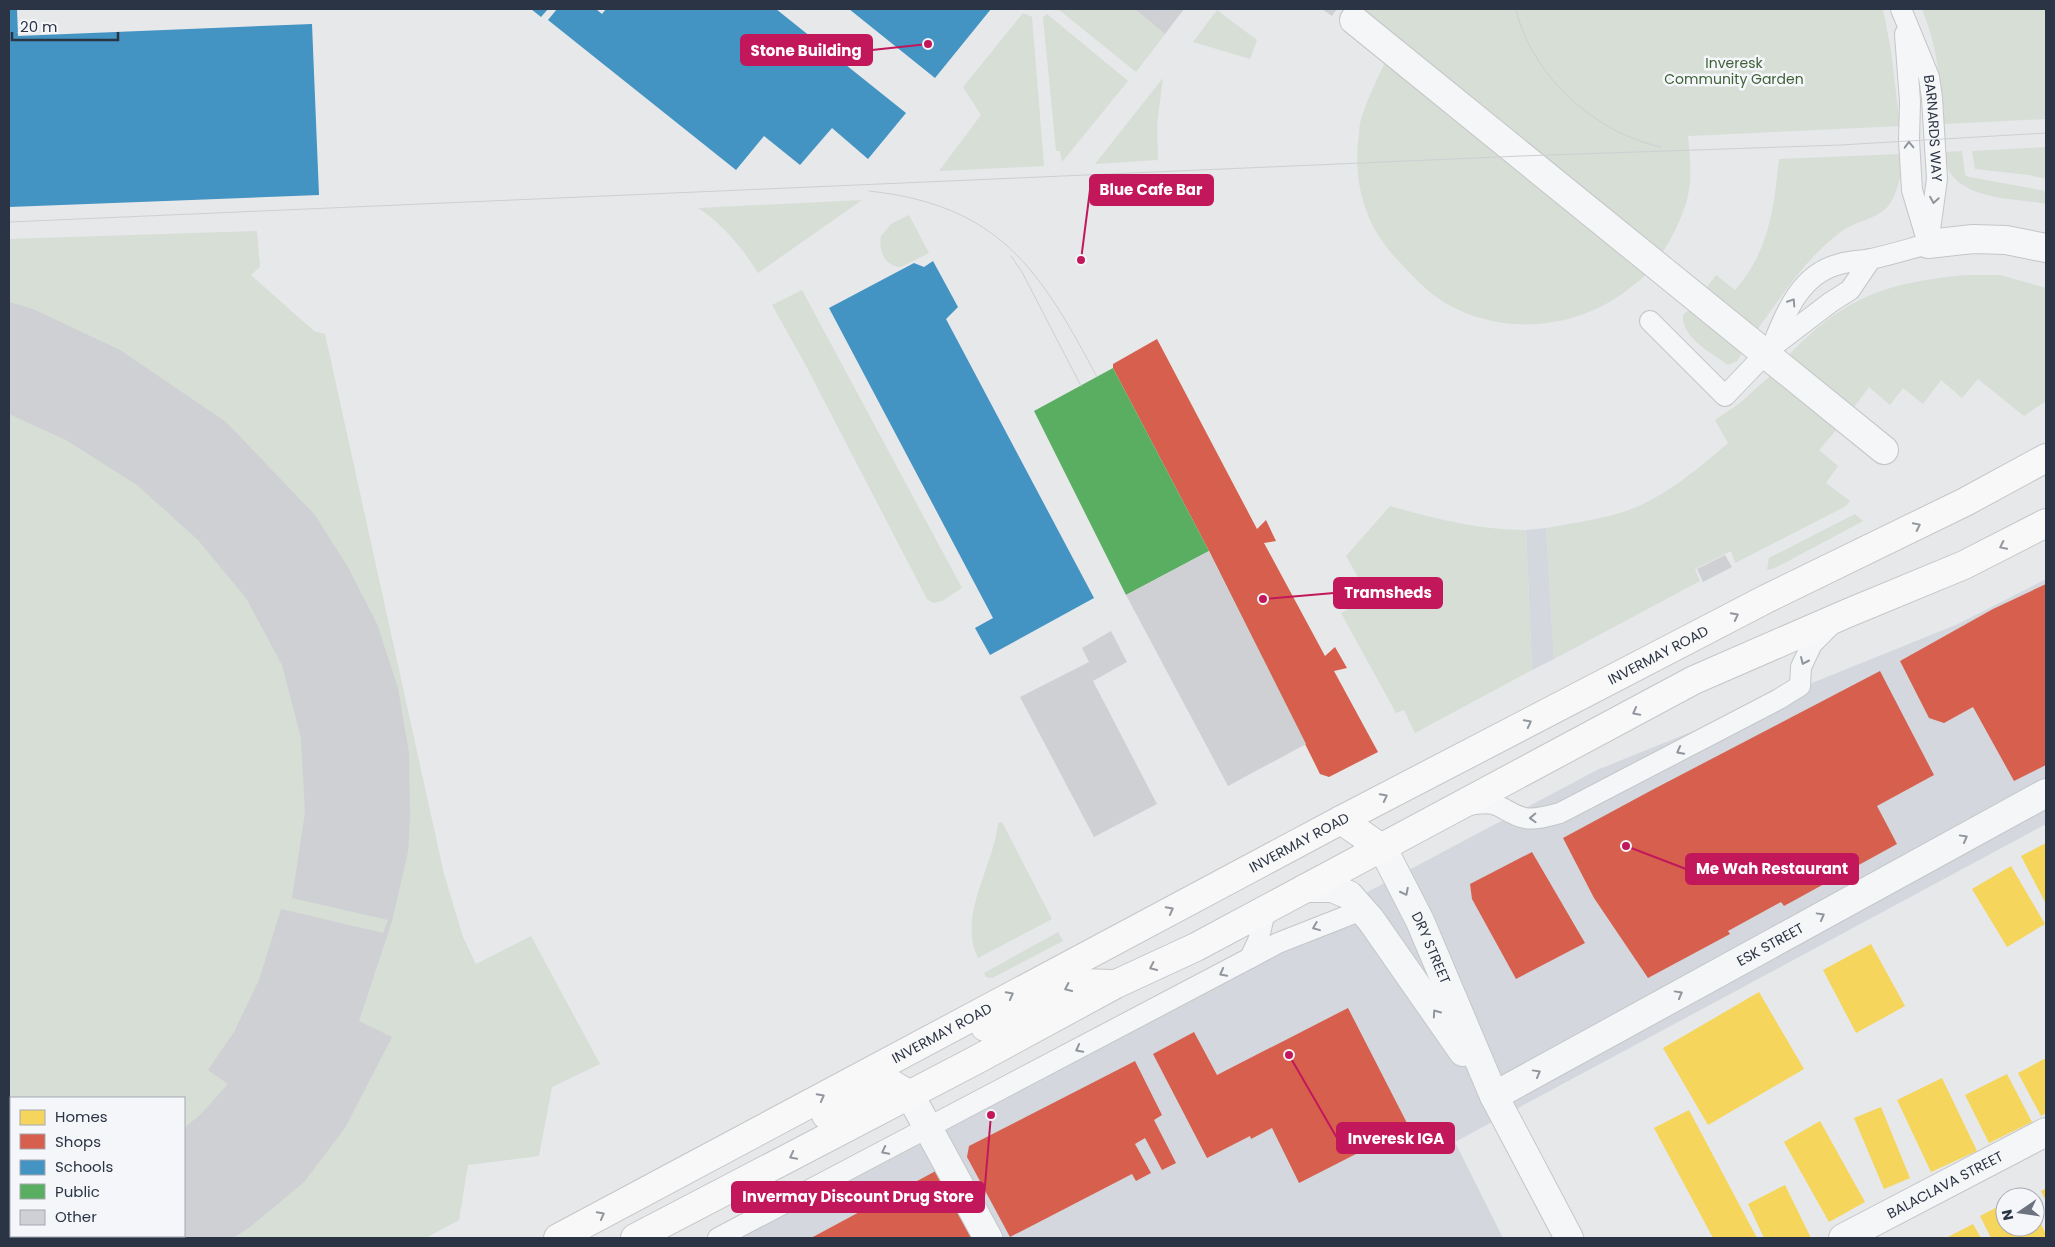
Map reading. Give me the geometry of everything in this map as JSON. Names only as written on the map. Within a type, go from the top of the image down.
[{"type":"main road","name":"INVERMAY ROAD","points":[[558,1238],[1341,820],[1766,599],[1965,502],[2046,458]]},
{"type":"main road","points":[[635,1238],[910,1095],[1116,984],[1196,947],[1266,908],[1383,849],[1694,680],[1964,565],[2046,523]]},
{"type":"main road","name":"DRY STREET","points":[[1341,820],[1383,849]]},
{"type":"main road","points":[[968,1018],[976,1026],[987,1027],[1079,983],[1116,984]]},
{"type":"main road","points":[[732,1145],[825,1116],[890,1083],[910,1095]]},
{"type":"street","points":[[1354,20],[1769,350],[1884,450]]},
{"type":"street","points":[[1928,244],[1973,239],[2006,240],[2046,248]]},
{"type":"street","name":"ESK STREET","points":[[1494,1096],[2046,793]]},
{"type":"street","name":"DRY STREET","points":[[1383,849],[1420,921],[1494,1096],[1569,1238]]},
{"type":"street","name":"DRY STREET","points":[[1306,888],[1332,888],[1349,895],[1362,910],[1494,1096]]},
{"type":"street","points":[[910,1095],[988,1238]]},
{"type":"street","name":"BALACLAVA STREET","points":[[1844,1238],[2046,1132]]},
{"type":"lane","name":"BARNARDS WAY","points":[[1902,13],[1929,77],[1932,98],[1937,180],[1928,244]]},
{"type":"lane","points":[[1769,350],[1783,317],[1792,303],[1802,288],[1820,271],[1840,264],[1870,259],[1928,244]]},
{"type":"lane","points":[[1650,321],[1725,396],[1769,350],[1815,314],[1850,290],[1870,259]]},
{"type":"lane","points":[[1462,806],[1483,803],[1496,805],[1512,814],[1526,818],[1540,818],[1560,813],[1800,686],[1801,667],[1812,644],[1848,613]]},
{"type":"lane","points":[[1250,958],[1258,941],[1266,908]]},
{"type":"lane","points":[[718,1238],[929,1129],[1278,943],[1362,910]]},
{"type":"shaded area","points":[[1546,528],[1554,659],[1532,670],[1526,530]]},
{"type":"shaded area","points":[[2046,579],[2046,824],[1455,1142],[1503,1238],[716,1238],[1597,770],[1958,624]]},
{"type":"green space","points":[[1058,9],[1135,9],[1165,34],[1136,72]]},
{"type":"green space","name":"Inveresk Community Garden","points":[[1353,9],[1883,9],[1891,51],[1900,126],[1688,136],[1690,178],[1686,203],[1670,239],[1660,256],[1644,276],[1611,301],[1589,312],[1566,320],[1542,324],[1517,324],[1493,321],[1469,314],[1447,304],[1432,294],[1384,244],[1369,217],[1360,188],[1358,173],[1359,128],[1365,107],[1386,60]]},
{"type":"green space","points":[[1922,9],[2046,9],[2046,119],[1944,124],[1935,51]]},
{"type":"green space","points":[[1217,10],[1257,40],[1250,59],[1193,42]]},
{"type":"green space","points":[[1023,13],[1032,17],[1044,166],[939,171],[981,115],[963,87]]},
{"type":"green space","points":[[1047,14],[1128,81],[1062,162],[1060,151],[1056,151],[1043,17]]},
{"type":"green space","points":[[1163,78],[1157,124],[1158,160],[1095,164]]},
{"type":"green space","points":[[2046,147],[2046,179],[2029,175],[1975,169],[1972,151]]},
{"type":"green space","points":[[1962,151],[1965,175],[2046,191],[2046,204],[1993,197],[1968,188],[1957,181],[1949,171],[1946,162],[1945,152]]},
{"type":"green space","points":[[1901,154],[1900,178],[1894,197],[1887,208],[1875,216],[1848,227],[1829,241],[1795,278],[1755,333],[1704,291],[1716,275],[1735,290],[1756,260],[1763,245],[1772,212],[1779,159]]},
{"type":"green space","points":[[862,200],[758,273],[732,238],[698,208]]},
{"type":"green space","points":[[909,215],[929,253],[901,267],[895,266],[884,257],[880,241],[881,236],[891,224]]},
{"type":"green space","points":[[257,231],[260,267],[251,275],[314,331],[325,334],[444,874],[463,937],[476,964],[531,936],[600,1064],[552,1087],[539,1156],[468,1165],[459,1220],[426,1238],[9,1238],[9,239]]},
{"type":"green space","points":[[1965,275],[2000,275],[2046,288],[2046,401],[2024,416],[1978,379],[1962,398],[1941,380],[1923,404],[1903,388],[1890,405],[1869,387],[1851,411],[1786,358],[1826,321],[1846,307],[1866,297],[1910,283]]},
{"type":"green space","points":[[802,290],[962,588],[942,601],[933,603],[927,599],[804,362],[772,305]]},
{"type":"green space","points":[[1690,309],[1743,352],[1737,361],[1728,365],[1692,338],[1687,331],[1683,315]]},
{"type":"green space","points":[[1771,375],[1838,428],[1819,450],[1838,466],[1826,483],[1850,501],[1846,506],[1735,563],[1731,551],[1695,569],[1700,581],[1554,659],[1546,528],[1629,510],[1669,489],[1728,443],[1715,420],[1740,403]]},
{"type":"green space","points":[[1390,506],[1458,523],[1509,530],[1526,530],[1532,670],[1415,733],[1404,710],[1396,713],[1341,613],[1369,597],[1346,556]]},
{"type":"green space","points":[[1855,514],[1863,521],[1775,568],[1767,570],[1769,558]]},
{"type":"green space","points":[[1002,822],[1052,919],[978,958],[973,942],[974,908],[998,823]]},
{"type":"green space","points":[[1058,932],[1063,941],[992,978],[986,977],[984,973]]},
{"type":"building: Homes","points":[[2046,843],[2046,904],[2021,856]]},
{"type":"building: Homes","points":[[2011,866],[2045,924],[2007,947],[1972,889]]},
{"type":"building: Homes","points":[[1871,944],[1905,1006],[1856,1033],[1823,970]]},
{"type":"building: Homes","points":[[1759,992],[1804,1069],[1708,1125],[1663,1048]]},
{"type":"building: Homes","points":[[2046,1058],[2046,1113],[2041,1116],[2018,1073]]},
{"type":"building: Homes","points":[[2007,1074],[2032,1122],[1989,1143],[1965,1095]]},
{"type":"building: Homes","points":[[1942,1078],[1977,1151],[1931,1172],[1897,1100]]},
{"type":"building: Homes","points":[[1881,1107],[1910,1178],[1884,1189],[1854,1118]]},
{"type":"building: Homes","points":[[1689,1110],[1757,1238],[1713,1238],[1654,1128]]},
{"type":"building: Homes","points":[[1820,1121],[1865,1202],[1829,1222],[1784,1142]]},
{"type":"building: Homes","points":[[1785,1185],[1811,1238],[1764,1238],[1748,1204]]},
{"type":"building: Homes","points":[[1995,1208],[1995,1237],[2045,1237],[2045,1232],[2046,1238],[1991,1238],[1980,1216]]},
{"type":"building: Homes","points":[[1973,1224],[1981,1238],[1946,1238]]},
{"type":"building: Shops","points":[[1157,339],[1257,529],[1266,520],[1276,541],[1264,543],[1325,656],[1335,647],[1347,668],[1334,671],[1378,752],[1329,777],[1320,774],[1209,551],[1113,368],[1113,364]]},
{"type":"building: Shops","points":[[2046,584],[2046,765],[2014,781],[1973,707],[1944,723],[1929,718],[1900,661],[1993,609]]},
{"type":"building: Shops","points":[[1880,671],[1934,775],[1877,806],[1897,844],[1784,906],[1781,902],[1728,931],[1730,934],[1648,978],[1594,898],[1563,838]]},
{"type":"building: Shops","points":[[1532,852],[1585,943],[1516,979],[1472,899],[1470,884]]},
{"type":"building: Shops","points":[[1348,1008],[1409,1127],[1299,1183],[1272,1128],[1251,1139],[1250,1136],[1207,1158],[1153,1054],[1194,1032],[1217,1075]]},
{"type":"building: Shops","points":[[1135,1061],[1162,1115],[1154,1120],[1176,1163],[1162,1170],[1145,1138],[1135,1144],[1151,1173],[1136,1181],[1132,1174],[1010,1237],[967,1157],[969,1146]]},
{"type":"building: Shops","points":[[945,1166],[984,1238],[811,1238]]},
{"type":"building: Schools","points":[[9,9],[17,9],[18,36],[312,24],[319,195],[9,207]]},
{"type":"building: Schools","points":[[531,9],[548,9],[541,17]]},
{"type":"building: Schools","points":[[557,9],[598,9],[602,14],[606,9],[776,9],[906,113],[868,159],[832,128],[800,165],[764,136],[736,170],[548,20]]},
{"type":"building: Schools","points":[[849,9],[991,9],[935,78]]},
{"type":"building: Schools","points":[[933,261],[958,307],[946,319],[1094,598],[990,655],[975,628],[993,618],[829,308],[914,263],[924,267]]},
{"type":"building: Public","points":[[1113,368],[1209,551],[1126,595],[1034,411]]},
{"type":"building: Other","points":[[1135,9],[1184,9],[1165,34]]},
{"type":"building: Other","points":[[1322,9],[1337,9],[1332,16]]},
{"type":"building: Other","points":[[9,302],[33,309],[120,350],[226,422],[315,515],[349,569],[377,624],[398,688],[409,753],[410,818],[408,852],[392,921],[359,1021],[392,1037],[345,1128],[304,1182],[250,1227],[233,1238],[9,1238],[9,1208],[10,1237],[185,1237],[185,1127],[200,1115],[228,1084],[208,1070],[234,1032],[259,980],[281,909],[383,933],[388,920],[292,898],[305,813],[301,738],[282,665],[246,598],[198,540],[137,485],[66,440],[9,414]]},
{"type":"building: Other","points":[[1209,551],[1306,744],[1228,786],[1126,595]]},
{"type":"building: Other","points":[[1725,555],[1732,567],[1703,582],[1697,569]]},
{"type":"building: Other","points":[[1111,631],[1127,662],[1093,681],[1157,804],[1094,837],[1020,697],[1089,662],[1082,648]]},
{"type":"tram line","points":[[1516,9],[1524,33],[1536,56],[1551,78],[1569,98],[1590,115],[1613,129],[1636,140],[1661,147]]},
{"type":"tram line","points":[[9,222],[1521,156],[1840,145],[2046,133]]},
{"type":"tram line","points":[[869,191],[914,199],[952,211],[984,228],[1011,249],[1034,275],[1056,305],[1097,377]]},
{"type":"tram line","points":[[1011,256],[1022,272],[1081,386]]},
{"type":"place","name":"Stone Building","points":[[928,44]]},
{"type":"place","name":"Blue Cafe Bar","points":[[1081,260]]},
{"type":"place","name":"Tramsheds","points":[[1263,599]]},
{"type":"place","name":"Me Wah Restaurant","points":[[1626,846]]},
{"type":"place","name":"Inveresk IGA","points":[[1289,1055]]},
{"type":"place","name":"Invermay Discount Drug Store","points":[[991,1115]]}]
